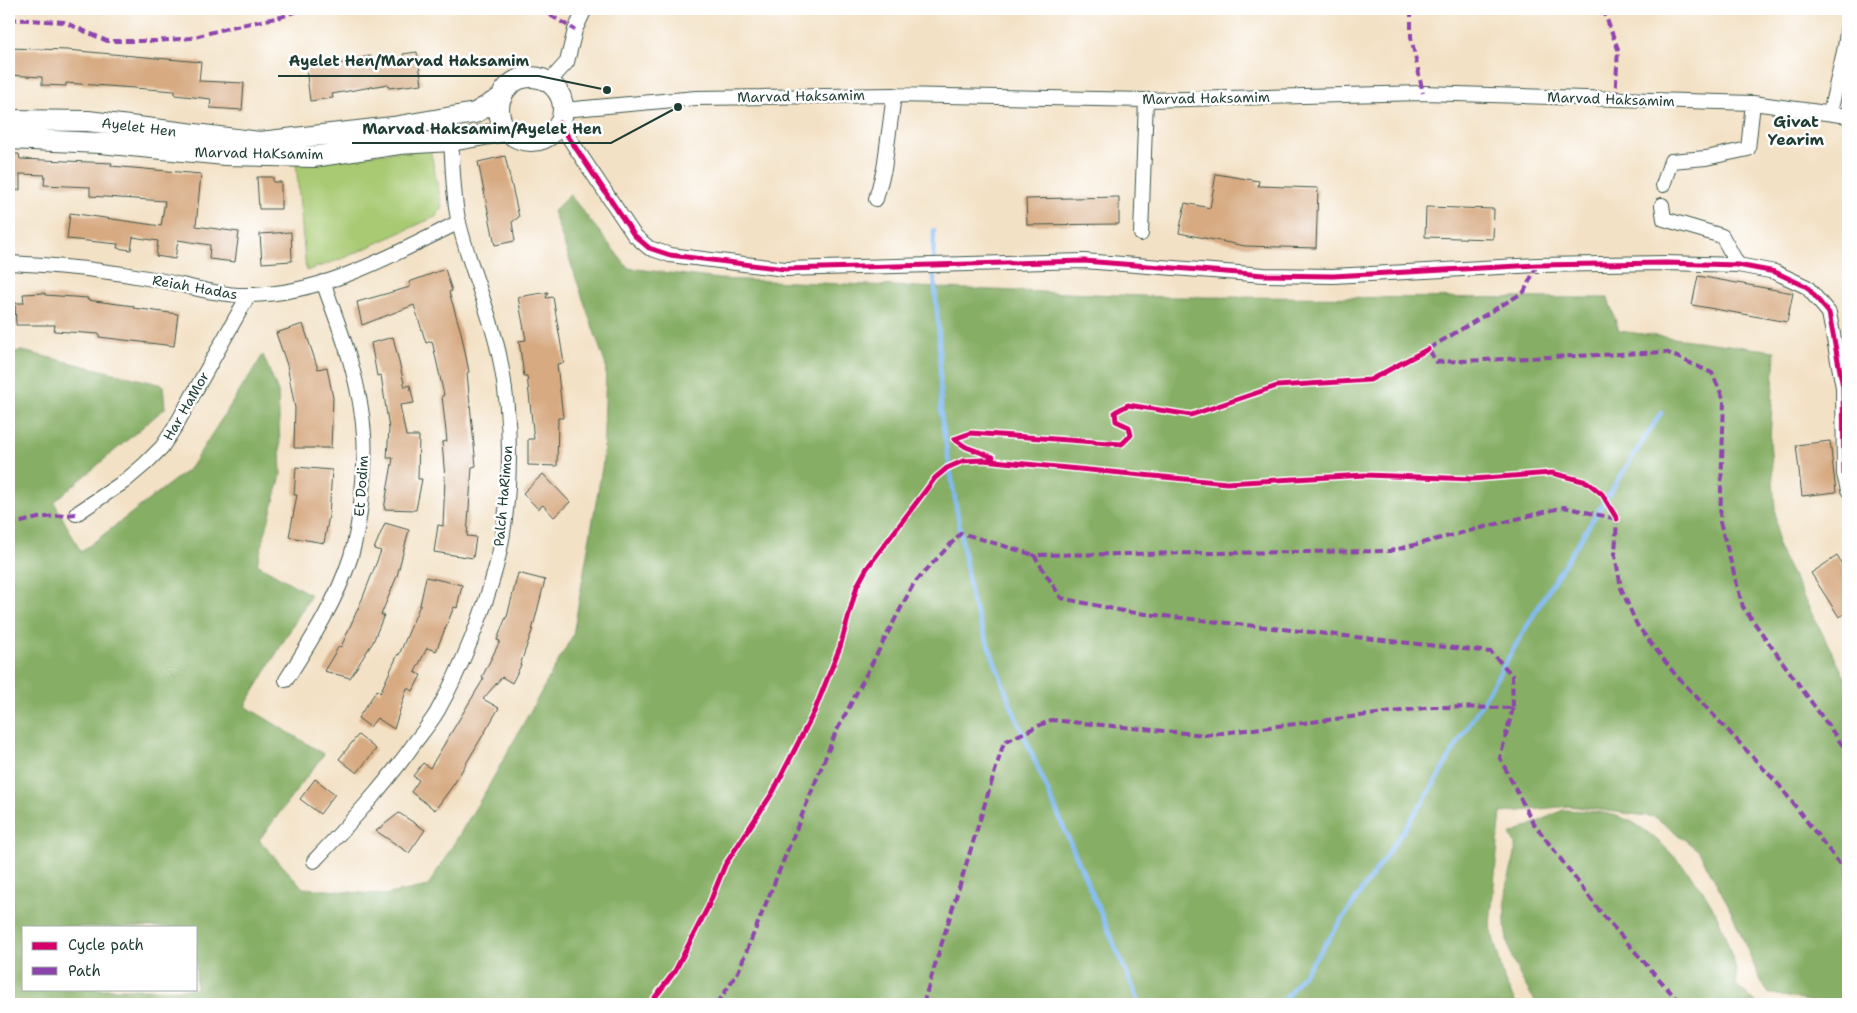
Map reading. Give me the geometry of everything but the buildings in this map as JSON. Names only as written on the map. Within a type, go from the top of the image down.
[{"type":"street","points":[[549,82],[567,62],[575,30],[585,9]]},
{"type":"street","points":[[1830,114],[1848,25]]},
{"type":"street","points":[[527,76],[538,77],[549,82],[562,99],[561,116],[553,132],[545,137],[534,140],[523,140],[507,131],[500,120],[498,109],[506,88],[514,81],[527,76]]},
{"type":"street","name":"Marvad Haksamim","points":[[561,116],[696,98],[894,95],[1146,100],[1423,93],[1753,104],[1848,116]]},
{"type":"street","points":[[876,199],[884,169],[894,95]]},
{"type":"street","name":"Ayelet Hen","points":[[9,120],[88,121],[260,142],[393,127],[475,113],[502,97]]},
{"type":"street","points":[[1141,234],[1146,100]]},
{"type":"street","points":[[1663,185],[1672,160],[1706,158],[1748,148],[1753,104]]},
{"type":"street","points":[[561,116],[634,235],[649,248],[670,255],[785,268],[1084,262],[1264,275],[1333,276],[1537,265],[1666,263],[1738,265],[1775,272],[1807,287],[1829,313],[1843,387],[1844,474],[1848,490]]},
{"type":"street","name":"Marvad HaKsamim","points":[[9,138],[100,143],[225,155],[314,157],[400,144],[451,141],[507,131]]},
{"type":"street","name":"Palch HaRimon","points":[[314,860],[381,788],[436,713],[482,610],[496,566],[504,525],[508,432],[505,391],[500,359],[491,323],[459,222],[451,141]]},
{"type":"street","points":[[1662,205],[1664,220],[1722,236],[1738,265]]},
{"type":"street","name":"Reiah Hadas","points":[[9,263],[36,264],[123,274],[214,292],[248,296],[292,291],[323,282],[386,258],[459,222]]},
{"type":"street","name":"Et Dodim","points":[[286,680],[320,625],[351,556],[358,525],[363,481],[364,436],[359,400],[347,352],[323,282]]},
{"type":"street","name":"Har HaMor","points":[[76,514],[126,481],[162,447],[248,296]]},
{"type":"green space","points":[[430,148],[442,207],[437,216],[344,258],[306,271],[296,162]]},
{"type":"green space","points":[[570,195],[628,268],[719,279],[1167,297],[1608,298],[1619,331],[1775,351],[1770,440],[1778,548],[1848,683],[1848,1004],[1823,1004],[1768,993],[1758,975],[1729,906],[1698,850],[1655,817],[1569,806],[1501,813],[1490,925],[1504,979],[1516,1004],[9,1004],[9,352],[22,351],[163,385],[165,408],[54,502],[81,552],[190,468],[263,355],[278,392],[281,475],[257,564],[311,595],[245,706],[324,754],[259,840],[303,888],[384,895],[428,886],[487,789],[573,635],[603,462],[606,366],[553,211]]},
{"type":"green space","points":[[1563,810],[1605,813],[1622,818],[1640,827],[1662,845],[1702,889],[1723,929],[1734,962],[1736,985],[1758,1004],[1537,1004],[1520,976],[1506,936],[1505,905],[1515,850],[1510,835]]},
{"type":"waterway","points":[[934,230],[933,266],[939,335],[941,415],[972,601],[1012,708],[1140,1004]]},
{"type":"waterway","points":[[1281,1004],[1322,949],[1427,796],[1553,582],[1661,413]]},
{"type":"marked path","points":[[9,19],[64,22],[107,41],[156,41],[191,38],[231,27],[281,17],[302,9]]},
{"type":"marked path","points":[[540,9],[575,30]]},
{"type":"marked path","points":[[1411,9],[1411,37],[1423,93]]},
{"type":"marked path","points":[[1603,9],[1618,49],[1615,100]]},
{"type":"marked path","points":[[1537,265],[1524,292],[1428,349],[1437,362],[1666,352],[1712,373],[1724,400],[1720,522],[1743,607],[1848,753]]},
{"type":"marked path","points":[[923,1004],[1004,742],[1051,720],[1205,735],[1433,707],[1513,708],[1512,675],[1491,652],[1128,612],[1061,598],[1034,555],[1390,551],[1564,507],[1617,519]]},
{"type":"marked path","points":[[9,525],[38,518],[76,514]]},
{"type":"marked path","points":[[1615,516],[1617,519],[1615,555],[1621,588],[1637,625],[1674,673],[1779,785],[1848,875]]},
{"type":"marked path","points":[[717,1004],[738,972],[835,734],[914,583],[961,533],[1034,555]]},
{"type":"marked path","points":[[1513,708],[1500,758],[1532,821],[1602,914],[1681,1004]]},
{"type":"cycle path","points":[[559,123],[634,235],[649,248],[670,255],[785,269],[1084,261],[1264,275],[1333,276],[1537,265],[1666,263],[1738,265],[1775,272],[1807,287],[1829,313],[1843,387],[1844,474],[1848,490]]},
{"type":"cycle path","points":[[993,457],[966,447],[954,439],[971,433],[1122,444],[1131,435],[1129,427],[1116,421],[1115,412],[1128,405],[1191,415],[1277,386],[1370,380],[1428,349]]},
{"type":"cycle path","points":[[650,1004],[675,971],[708,907],[725,865],[773,792],[814,712],[840,647],[857,586],[867,568],[935,478],[947,468],[963,461],[983,460],[1227,483],[1365,475],[1473,479],[1552,473],[1587,482],[1602,494],[1617,519]]},
{"type":"place","name":"Ayelet Hen/Marvad Haksamim","points":[[607,90]]},
{"type":"place","name":"Marvad Haksamim/Ayelet Hen","points":[[678,107]]},
{"type":"district","name":"Givat Yearim","points":[[1796,130]]}]
